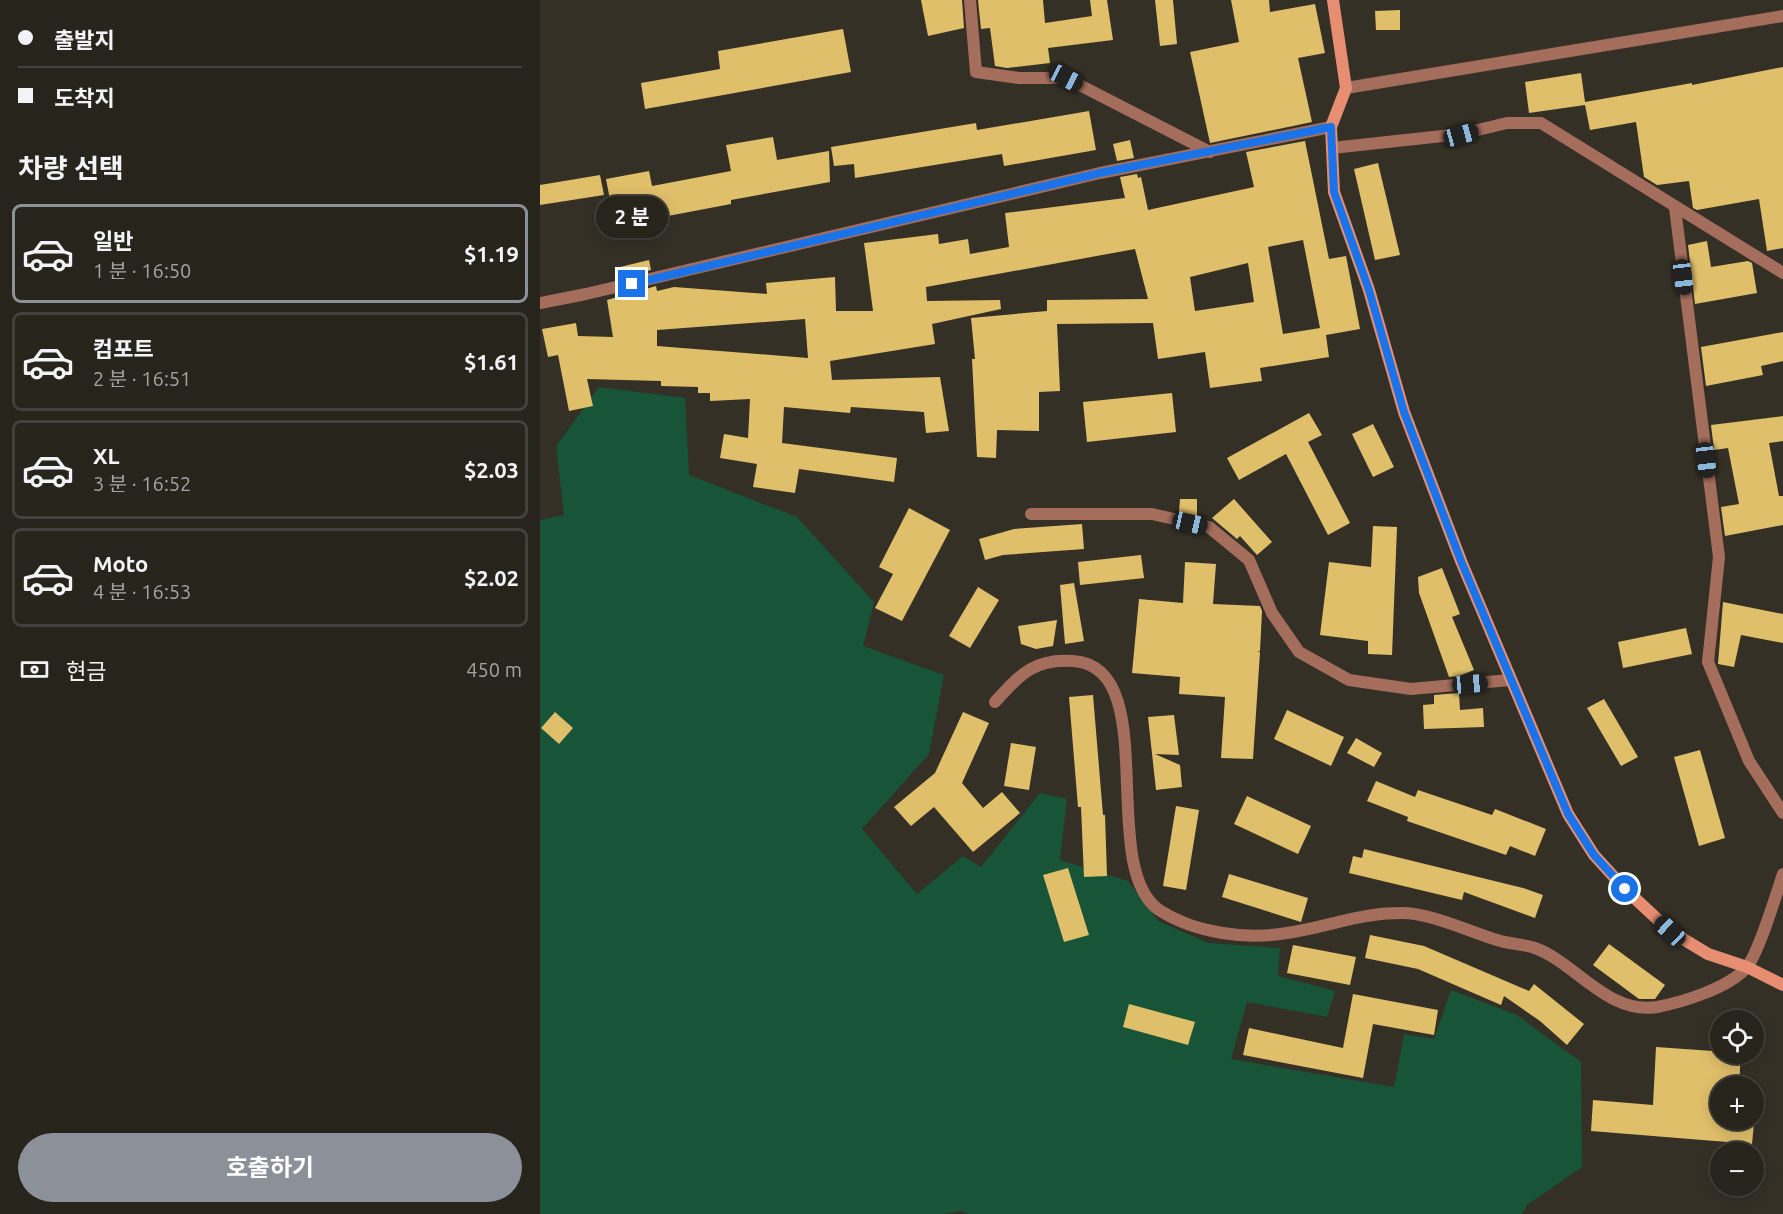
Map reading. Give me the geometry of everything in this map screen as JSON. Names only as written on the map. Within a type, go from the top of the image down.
[{"type":"street","points":[[970,0],[976,72],[1019,78],[1066,78],[1210,152]]},
{"type":"street","points":[[1333,0],[1346,88],[1331,127],[1334,192],[1369,290],[1404,412],[1461,561],[1568,814],[1594,855],[1625,889],[1670,931],[1708,954],[1747,967],[1783,985]]},
{"type":"street","points":[[1346,88],[1783,16]]},
{"type":"street","points":[[1332,148],[1461,135],[1507,123],[1541,123],[1783,273]]},
{"type":"street","points":[[540,303],[598,292],[1100,173],[1331,127]]},
{"type":"street","points":[[1675,208],[1719,557],[1708,662],[1749,761],[1783,813]]},
{"type":"street","points":[[1031,514],[1152,514],[1209,527],[1249,560],[1272,613],[1299,652],[1349,680],[1411,689],[1510,680]]},
{"type":"street","points":[[995,702],[1020,676],[1040,663],[1052,660],[1083,661],[1100,670],[1111,686],[1122,713],[1132,851],[1142,890],[1157,908],[1185,924],[1207,931],[1285,934],[1352,916],[1406,913],[1500,941],[1535,948],[1561,962],[1615,1000],[1653,1008],[1715,989],[1747,967],[1771,911],[1783,874]]},
{"type":"green space","points":[[599,387],[685,398],[689,475],[797,517],[874,602],[863,646],[944,675],[929,754],[862,829],[917,894],[963,856],[981,867],[1040,793],[1067,799],[1060,860],[1128,881],[1158,921],[1208,943],[1280,948],[1278,976],[1335,991],[1327,1017],[1247,1002],[1231,1059],[1394,1087],[1404,1034],[1434,1039],[1451,990],[1517,1015],[1581,1062],[1582,1167],[1527,1205],[1522,1214],[969,1214],[961,1211],[943,1214],[540,1214],[540,520],[564,515],[556,446]]},
{"type":"building","points":[[921,0],[962,0],[964,28],[928,36]]},
{"type":"building","points":[[978,0],[1043,0],[1045,23],[1092,16],[1090,0],[1107,0],[1113,40],[1048,48],[1050,63],[1007,68],[995,66],[990,28],[981,29]]},
{"type":"building","points":[[1155,0],[1173,0],[1177,44],[1160,46]]},
{"type":"building","points":[[1231,0],[1269,0],[1270,12],[1315,4],[1325,53],[1298,58],[1312,122],[1210,143],[1190,52],[1239,42]]},
{"type":"building","points":[[1400,10],[1400,30],[1376,30],[1375,11]]},
{"type":"building","points":[[843,29],[851,72],[645,109],[641,83],[720,69],[718,51]]},
{"type":"building","points":[[1783,67],[1783,248],[1767,251],[1759,199],[1697,210],[1693,208],[1689,181],[1657,185],[1644,177],[1636,122],[1590,130],[1585,105],[1529,113],[1525,82],[1581,73],[1585,102],[1692,83],[1692,85]]},
{"type":"building","points":[[1089,111],[1096,150],[1004,166],[1002,154],[855,178],[854,164],[834,166],[831,147],[976,123],[977,130]]},
{"type":"building","points":[[773,137],[777,160],[829,151],[830,182],[731,200],[731,204],[615,226],[606,179],[649,171],[652,186],[731,171],[726,145]]},
{"type":"building","points":[[1130,140],[1134,158],[1117,161],[1113,144]]},
{"type":"building","points":[[1305,141],[1329,259],[1346,256],[1360,329],[1326,335],[1329,357],[1260,368],[1262,381],[1210,388],[1205,352],[1158,359],[1153,323],[1057,324],[1060,391],[1039,392],[1039,431],[997,430],[996,458],[977,457],[972,359],[975,359],[971,318],[1047,311],[1047,300],[1148,299],[1135,249],[926,287],[927,301],[1000,300],[1001,309],[932,324],[935,344],[830,361],[832,380],[940,377],[949,431],[926,433],[924,412],[851,407],[850,413],[784,407],[782,443],[897,458],[894,482],[799,469],[795,493],[753,487],[757,464],[720,458],[724,434],[748,438],[750,399],[710,401],[710,393],[698,393],[698,387],[661,386],[661,381],[587,379],[593,406],[569,411],[558,355],[548,357],[542,329],[576,323],[578,336],[613,337],[607,300],[656,286],[657,291],[674,287],[767,294],[766,283],[835,277],[836,311],[873,311],[864,243],[938,234],[939,244],[968,239],[970,254],[1009,247],[1005,213],[1125,198],[1120,177],[1137,174],[1138,178],[1141,177],[1148,210],[1254,187],[1246,152]],"holes":[[[1303,240],[1320,328],[1283,334],[1268,247]],[[1248,263],[1254,302],[1195,311],[1190,277]],[[805,319],[808,358],[657,346],[657,330]]]},
{"type":"building","points":[[1378,163],[1400,255],[1375,260],[1354,169]]},
{"type":"building","points":[[600,175],[604,195],[540,205],[540,185]]},
{"type":"building","points":[[1707,241],[1711,267],[1748,261],[1752,263],[1757,293],[1695,304],[1688,245]]},
{"type":"building","points":[[649,260],[651,270],[623,277],[620,267]]},
{"type":"building","points":[[1783,332],[1783,361],[1761,366],[1763,375],[1706,386],[1701,347]]},
{"type":"building","points":[[1172,393],[1176,432],[1087,442],[1083,402]]},
{"type":"building","points":[[1309,413],[1322,435],[1308,442],[1350,523],[1328,535],[1286,454],[1239,480],[1227,458]]},
{"type":"building","points":[[1783,416],[1783,441],[1769,443],[1779,496],[1783,496],[1783,525],[1725,536],[1721,507],[1739,504],[1728,448],[1714,450],[1711,425]]},
{"type":"building","points":[[1373,424],[1394,467],[1373,477],[1352,434]]},
{"type":"building","points":[[1180,499],[1197,499],[1197,516],[1179,512]]},
{"type":"building","points":[[1234,499],[1272,542],[1257,555],[1240,536],[1237,539],[1212,518]]},
{"type":"building","points":[[909,508],[950,530],[902,621],[875,608],[893,574],[879,567]]},
{"type":"building","points":[[1082,524],[1084,549],[1003,555],[985,560],[979,539],[1014,529]]},
{"type":"building","points":[[1373,526],[1397,527],[1392,655],[1368,654],[1368,641],[1320,635],[1329,562],[1371,567]]},
{"type":"building","points":[[1141,555],[1144,578],[1080,585],[1078,562]]},
{"type":"building","points":[[1185,562],[1216,564],[1213,604],[1260,606],[1262,611],[1260,651],[1257,651],[1260,652],[1253,759],[1221,758],[1225,697],[1179,694],[1180,677],[1132,673],[1139,599],[1183,603]]},
{"type":"building","points":[[1442,568],[1460,614],[1452,617],[1474,670],[1459,676],[1449,677],[1419,593],[1418,577]]},
{"type":"building","points":[[1074,583],[1084,641],[1065,644],[1060,585]]},
{"type":"building","points":[[978,587],[999,600],[970,648],[949,636]]},
{"type":"building","points":[[1723,602],[1783,614],[1783,643],[1741,635],[1734,667],[1718,664]]},
{"type":"building","points":[[1057,620],[1053,646],[1036,649],[1021,644],[1018,626]]},
{"type":"building","points":[[1686,628],[1692,654],[1623,668],[1618,642]]},
{"type":"building","points":[[1459,693],[1460,710],[1483,708],[1484,727],[1424,729],[1423,705],[1434,704],[1434,695]]},
{"type":"building","points":[[1093,695],[1103,815],[1105,815],[1107,876],[1084,877],[1081,807],[1078,807],[1069,697]]},
{"type":"building","points":[[1604,699],[1638,757],[1621,766],[1587,708]]},
{"type":"building","points":[[1287,710],[1344,737],[1331,766],[1274,739]]},
{"type":"building","points":[[555,712],[573,728],[559,744],[541,728]]},
{"type":"building","points":[[963,712],[989,723],[962,783],[983,808],[1002,792],[1020,813],[973,852],[934,807],[911,826],[894,807],[935,773]]},
{"type":"building","points":[[1174,715],[1179,755],[1155,754],[1180,765],[1182,787],[1156,790],[1148,717]]},
{"type":"building","points":[[1356,738],[1382,753],[1374,767],[1347,753]]},
{"type":"building","points":[[1011,743],[1036,747],[1029,790],[1004,786]]},
{"type":"building","points":[[1700,750],[1725,838],[1699,846],[1674,757]]},
{"type":"building","points":[[1376,781],[1415,797],[1418,790],[1492,815],[1495,809],[1546,829],[1535,856],[1510,846],[1506,855],[1407,821],[1408,817],[1367,801]]},
{"type":"building","points":[[1247,796],[1311,826],[1298,854],[1234,824]]},
{"type":"building","points":[[1176,806],[1199,810],[1186,890],[1163,886]]},
{"type":"building","points":[[1364,849],[1523,888],[1543,895],[1535,918],[1464,892],[1462,900],[1349,873],[1353,856],[1362,858]]},
{"type":"building","points":[[1068,868],[1089,935],[1064,942],[1043,875]]},
{"type":"building","points":[[1229,874],[1308,898],[1301,922],[1222,897]]},
{"type":"building","points":[[1370,935],[1424,946],[1529,991],[1534,984],[1584,1024],[1567,1045],[1540,1021],[1504,996],[1501,1005],[1418,969],[1365,958]]},
{"type":"building","points":[[1609,944],[1665,985],[1655,999],[1639,999],[1593,965]]},
{"type":"building","points":[[1293,945],[1356,957],[1350,985],[1287,973]]},
{"type":"building","points":[[1353,994],[1438,1010],[1434,1035],[1373,1024],[1363,1078],[1243,1055],[1249,1028],[1343,1048]]},
{"type":"building","points":[[1129,1004],[1195,1022],[1188,1045],[1123,1027]]},
{"type":"building","points":[[1656,1047],[1710,1051],[1710,1064],[1740,1064],[1740,1076],[1710,1076],[1710,1130],[1753,1130],[1752,1142],[1591,1131],[1593,1100],[1653,1105]]},
{"type":"route","points":[[632,284],[1100,173],[1331,127],[1334,192],[1369,290],[1404,412],[1461,561],[1568,814],[1594,855],[1625,889]]}]
